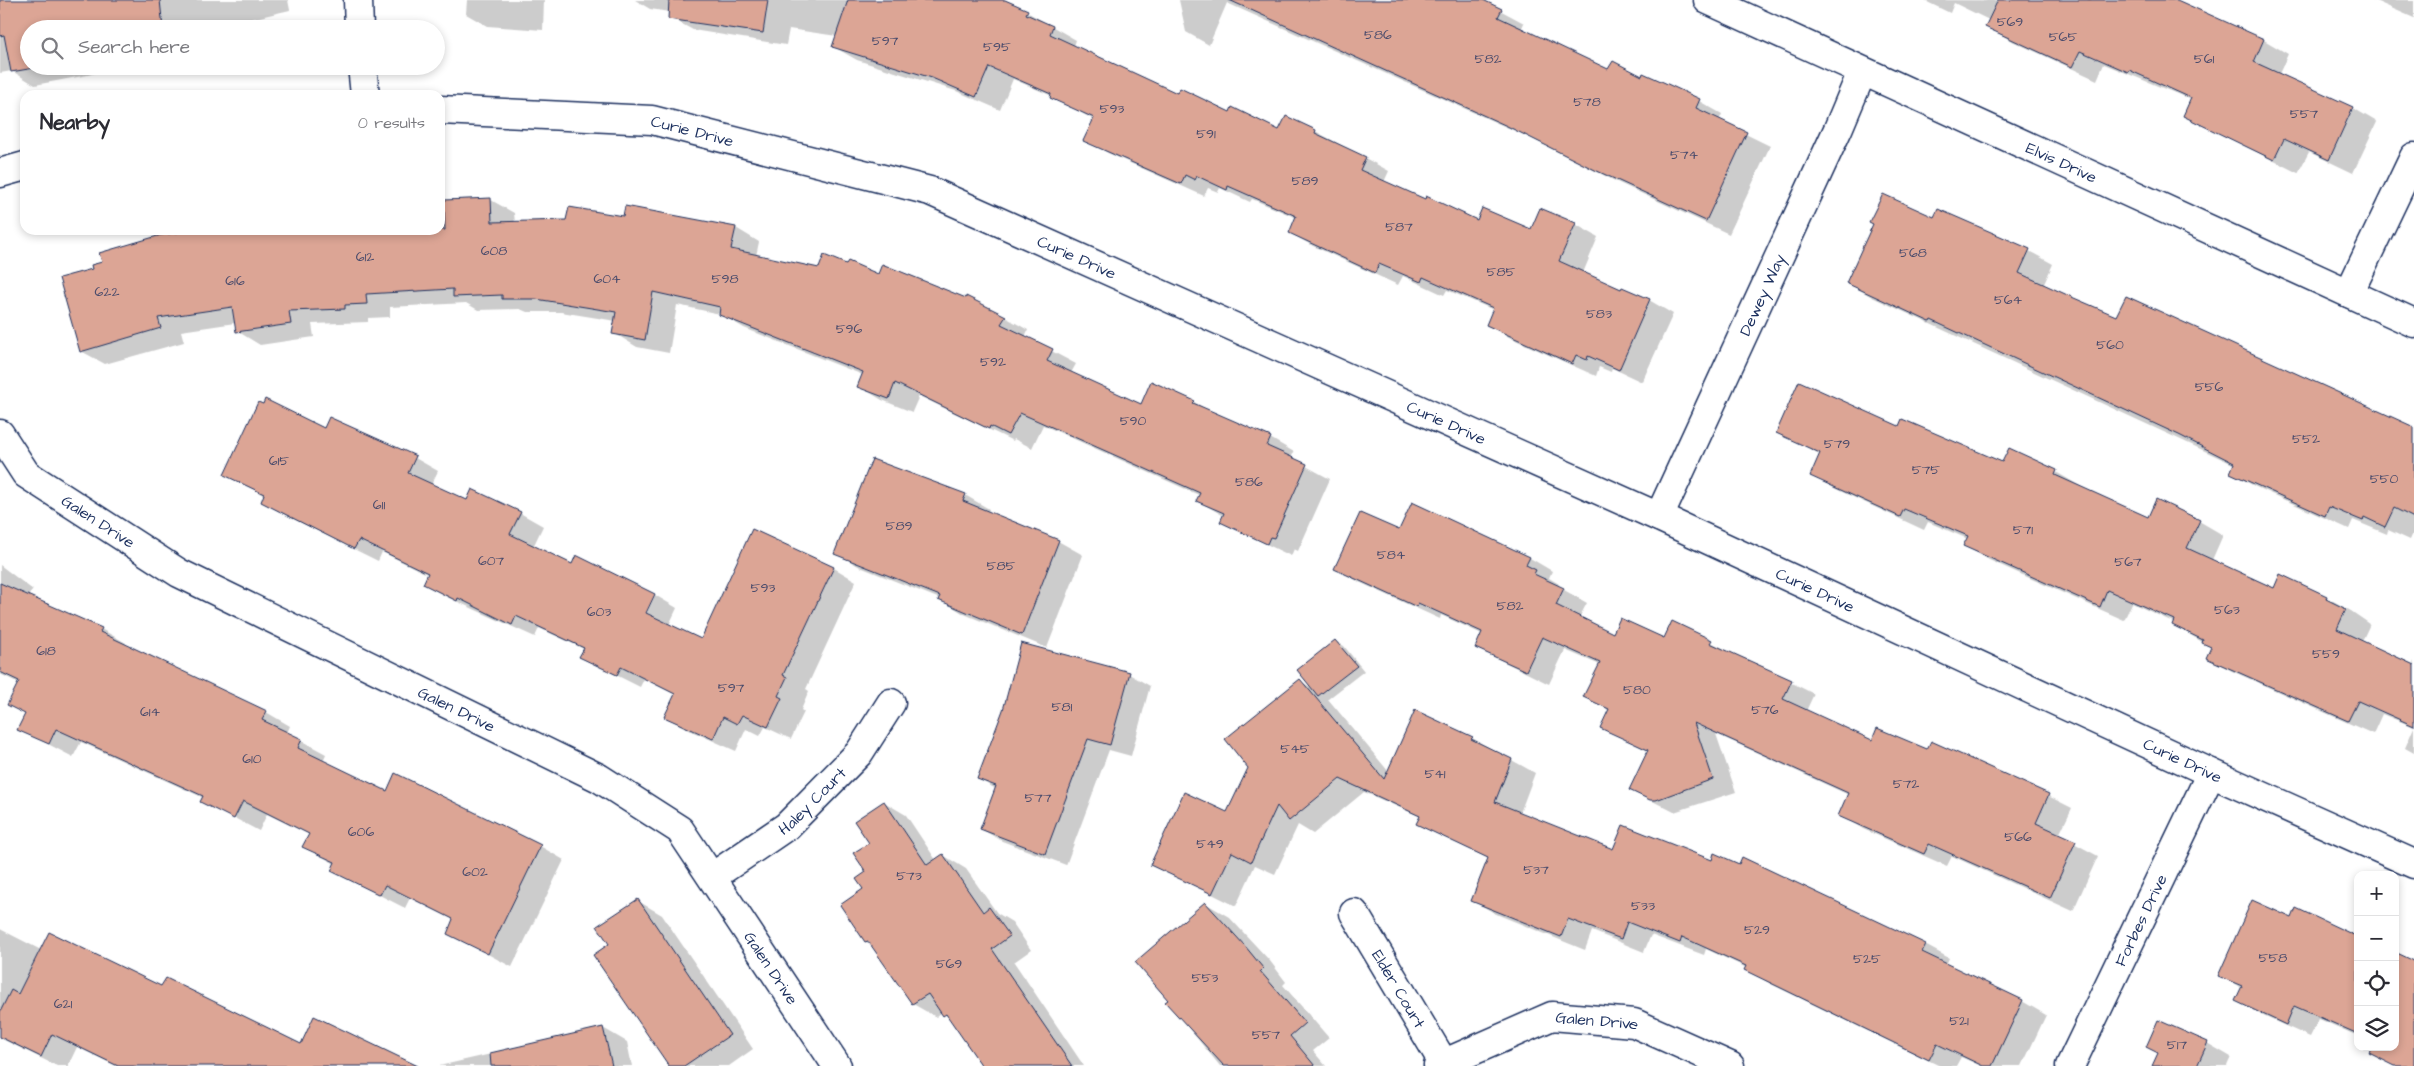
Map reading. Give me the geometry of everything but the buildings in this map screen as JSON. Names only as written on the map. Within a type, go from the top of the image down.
[{"type":"street","points":[[358,0],[359,20]]},
{"type":"street","name":"Elvis Drive","points":[[1708,0],[1862,72],[2414,322]]},
{"type":"street","name":"Dewey Way","points":[[1659,517],[1838,129],[1862,72]]},
{"type":"street","points":[[363,75],[364,90]]},
{"type":"street","name":"Curie Drive","points":[[445,110],[652,120],[930,191],[1659,517],[2211,773],[2414,864]]},
{"type":"street","points":[[2349,294],[2414,157]]},
{"type":"street","points":[[0,173],[20,167]]},
{"type":"street","name":"Galen Drive","points":[[0,434],[26,474],[179,573],[598,778],[680,830],[837,1066]]},
{"type":"street","name":"Haley Court","points":[[712,877],[787,826],[858,753],[891,703]]},
{"type":"street","name":"Forbes Drive","points":[[2070,1066],[2211,773]]},
{"type":"street","name":"Elder Court","points":[[1354,913],[1440,1064]]},
{"type":"street","name":"Galen Drive","points":[[1440,1064],[1552,1016],[1634,1023],[1730,1066]]}]
